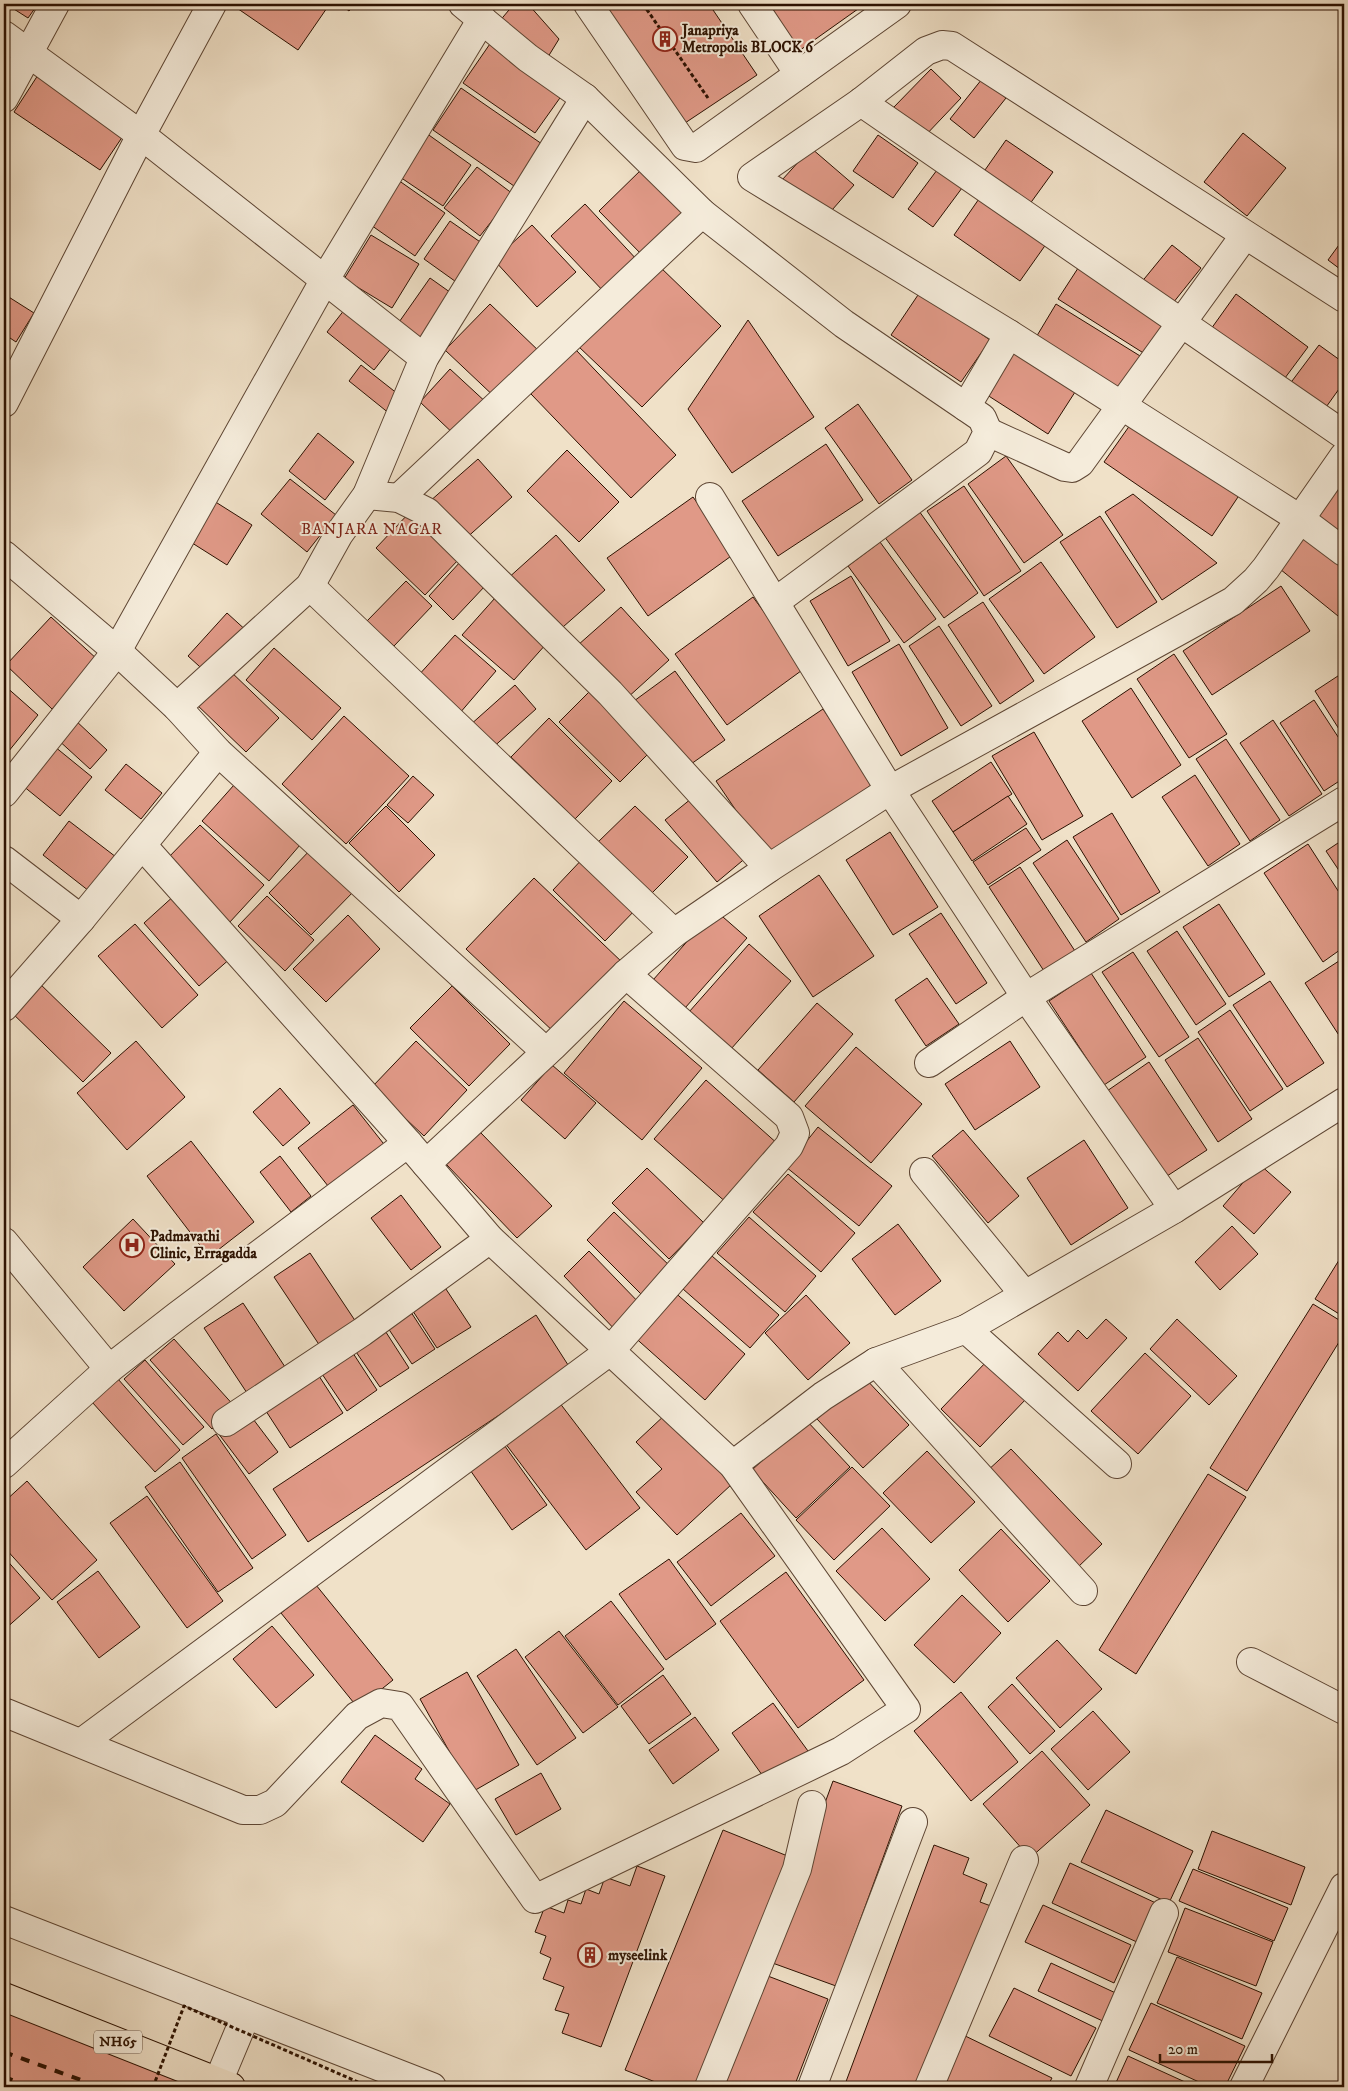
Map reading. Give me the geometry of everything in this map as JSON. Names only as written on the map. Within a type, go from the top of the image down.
[{"type":"highway","name":"NH65","points":[[4,1997],[224,2084]]},
{"type":"street","points":[[4,98],[56,4]]},
{"type":"street","points":[[4,403],[141,135],[212,4]]},
{"type":"street","points":[[588,4],[685,146],[696,148],[897,4]]},
{"type":"street","points":[[752,4],[799,74]]},
{"type":"street","points":[[4,792],[117,651],[473,11],[528,58],[585,98],[702,213],[844,324],[982,418],[988,432],[1065,467],[1072,468],[1080,463],[1245,234]]},
{"type":"street","points":[[4,35],[141,135],[424,358]]},
{"type":"street","points":[[1344,298],[952,46],[942,45],[926,51],[861,102],[752,177],[1009,334],[1300,519],[1344,552]]},
{"type":"street","points":[[177,707],[310,586],[339,534],[367,495],[424,358],[585,98]]},
{"type":"street","points":[[861,102],[1344,434]]},
{"type":"street","points":[[399,498],[702,213]]},
{"type":"street","points":[[966,407],[1009,334]]},
{"type":"street","points":[[775,602],[978,452],[988,432]]},
{"type":"street","points":[[426,1164],[626,974],[674,933],[768,868],[890,790],[1233,601],[1256,580],[1344,456]]},
{"type":"street","points":[[367,495],[399,498],[427,512],[610,692],[768,868]]},
{"type":"street","points":[[710,497],[890,790],[1026,997],[1174,1209]]},
{"type":"street","points":[[4,555],[117,651],[177,707],[218,752],[546,1052]]},
{"type":"street","points":[[310,586],[674,933]]},
{"type":"street","points":[[4,1007],[81,919],[218,752]]},
{"type":"street","points":[[929,1064],[1026,997],[1344,801]]},
{"type":"street","points":[[4,1714],[6,1713],[81,1743],[243,1810],[260,1810],[275,1803],[358,1716],[381,1703],[400,1706],[535,1899],[841,1751],[906,1709],[733,1465],[490,1239],[408,1142],[142,845]]},
{"type":"street","points":[[4,860],[81,919]]},
{"type":"street","points":[[81,1743],[610,1351],[789,1146],[795,1133],[789,1117],[626,974]]},
{"type":"street","points":[[733,1465],[823,1396],[876,1362],[966,1329],[1174,1209],[1344,1102]]},
{"type":"street","points":[[7,1456],[109,1369],[408,1142]]},
{"type":"street","points":[[924,1172],[1024,1294]]},
{"type":"street","points":[[226,1422],[362,1332],[490,1239]]},
{"type":"street","points":[[4,1242],[109,1369]]},
{"type":"street","points":[[966,1329],[1117,1464]]},
{"type":"street","points":[[876,1362],[1083,1591]]},
{"type":"street","points":[[1251,1662],[1344,1710]]},
{"type":"street","points":[[709,2087],[797,1869],[812,1805]]},
{"type":"street","points":[[812,2087],[913,1822]]},
{"type":"street","points":[[929,2087],[1024,1860]]},
{"type":"street","points":[[1244,2087],[1344,1887]]},
{"type":"street","points":[[1089,2087],[1164,1913]]},
{"type":"street","points":[[4,1920],[432,2087]]},
{"type":"street","points":[[224,2084],[246,2014]]},
{"type":"path","points":[[643,4],[726,126]]},
{"type":"path","points":[[153,2087],[184,2006],[358,2082]]},
{"type":"building","points":[[6,4],[38,4],[28,18]]},
{"type":"building","points":[[231,4],[327,4],[329,5],[298,50]]},
{"type":"building","points":[[340,4],[355,4],[349,11]]},
{"type":"building","points":[[514,4],[528,4],[559,39],[543,65],[498,23]]},
{"type":"building","name":"Janapriya Metropolis BLOCK 6","points":[[573,4],[709,4],[757,75],[664,137]]},
{"type":"building","points":[[764,4],[865,4],[796,53]]},
{"type":"building","points":[[494,38],[567,88],[535,133],[463,83]]},
{"type":"building","points":[[931,69],[961,98],[923,138],[893,108]]},
{"type":"building","points":[[38,75],[125,133],[100,170],[14,112]]},
{"type":"building","points":[[982,79],[1006,98],[974,138],[950,119]]},
{"type":"building","points":[[461,88],[542,144],[514,186],[433,130]]},
{"type":"building","points":[[426,133],[471,165],[443,206],[397,175]]},
{"type":"building","points":[[1243,133],[1286,168],[1247,216],[1204,182]]},
{"type":"building","points":[[878,135],[918,163],[893,198],[853,171]]},
{"type":"building","points":[[1006,140],[1053,172],[1024,212],[978,180]]},
{"type":"building","points":[[811,148],[854,185],[825,218],[782,180]]},
{"type":"building","points":[[477,167],[513,194],[480,236],[444,208]]},
{"type":"building","points":[[644,167],[690,213],[645,258],[599,211]]},
{"type":"building","points":[[937,170],[962,188],[933,227],[908,209]]},
{"type":"building","points":[[398,180],[445,213],[415,256],[368,223]]},
{"type":"building","points":[[983,193],[1049,240],[1020,281],[954,235]]},
{"type":"building","points":[[585,204],[639,262],[606,294],[551,236]]},
{"type":"building","points":[[450,221],[486,246],[459,284],[424,259]]},
{"type":"building","points":[[532,225],[576,272],[537,307],[494,260]]},
{"type":"building","points":[[371,235],[419,264],[392,308],[344,279]]},
{"type":"building","points":[[1344,238],[1344,272],[1328,260]]},
{"type":"building","points":[[1172,245],[1201,268],[1169,308],[1140,284]]},
{"type":"building","points":[[1082,262],[1168,316],[1145,354],[1058,299]]},
{"type":"building","points":[[657,264],[721,326],[642,407],[578,346]]},
{"type":"building","points":[[430,278],[454,295],[421,342],[397,325]]},
{"type":"building","points":[[920,292],[990,340],[961,382],[891,335]]},
{"type":"building","points":[[4,294],[34,313],[16,342],[4,334]]},
{"type":"building","points":[[1236,294],[1308,347],[1282,382],[1211,329]]},
{"type":"building","points":[[490,304],[543,355],[499,401],[445,350]]},
{"type":"building","points":[[1056,304],[1145,359],[1120,398],[1032,344]]},
{"type":"building","points":[[345,309],[392,347],[374,370],[327,332]]},
{"type":"building","points":[[748,320],[814,417],[732,473],[688,409]]},
{"type":"building","points":[[1319,345],[1344,363],[1344,382],[1324,410],[1289,385]]},
{"type":"building","points":[[1013,348],[1077,389],[1048,434],[984,393]]},
{"type":"building","points":[[576,350],[676,455],[631,498],[531,394]]},
{"type":"building","points":[[361,365],[403,398],[390,414],[349,381]]},
{"type":"building","points":[[450,369],[489,405],[458,438],[420,402]]},
{"type":"building","points":[[858,404],[912,480],[879,504],[825,428]]},
{"type":"building","points":[[1135,418],[1242,491],[1212,536],[1104,462]]},
{"type":"building","points":[[318,433],[354,462],[325,500],[289,471]]},
{"type":"building","points":[[826,444],[863,500],[778,556],[742,501]]},
{"type":"building","points":[[567,450],[619,502],[579,542],[527,491]]},
{"type":"building","points":[[1006,456],[1063,535],[1024,563],[968,484]]},
{"type":"building","points":[[478,459],[512,497],[463,541],[429,502]]},
{"type":"building","points":[[290,479],[336,515],[307,552],[261,514]]},
{"type":"building","points":[[1340,480],[1344,484],[1344,544],[1311,517]]},
{"type":"building","points":[[964,486],[1021,571],[984,596],[927,511]]},
{"type":"building","points":[[1133,494],[1217,563],[1162,600],[1105,512]]},
{"type":"building","points":[[693,497],[734,554],[648,616],[607,558]]},
{"type":"building","points":[[214,501],[252,525],[227,565],[189,541]]},
{"type":"building","points":[[919,511],[978,593],[944,618],[884,536]]},
{"type":"building","points":[[410,512],[459,559],[425,595],[376,548]]},
{"type":"building","points":[[1100,516],[1157,602],[1117,628],[1060,542]]},
{"type":"building","points":[[1306,528],[1344,559],[1344,609],[1338,616],[1275,565]]},
{"type":"building","points":[[556,535],[605,590],[555,634],[506,580]]},
{"type":"building","points":[[880,542],[936,619],[904,643],[848,566]]},
{"type":"building","points":[[461,561],[486,585],[453,620],[429,596]]},
{"type":"building","points":[[1041,562],[1095,637],[1044,674],[989,599]]},
{"type":"building","points":[[851,576],[890,641],[848,666],[810,601]]},
{"type":"building","points":[[406,581],[432,606],[394,646],[367,621]]},
{"type":"building","points":[[1281,586],[1310,631],[1212,695],[1183,651]]},
{"type":"building","points":[[753,597],[805,668],[727,725],[675,654]]},
{"type":"building","points":[[495,598],[547,643],[514,680],[462,635]]},
{"type":"building","points":[[983,602],[1034,681],[1000,704],[948,625]]},
{"type":"building","points":[[621,607],[669,660],[626,699],[578,645]]},
{"type":"building","points":[[227,613],[249,633],[210,676],[188,656]]},
{"type":"building","points":[[51,617],[98,660],[52,709],[6,665]]},
{"type":"building","points":[[939,626],[992,706],[961,726],[909,646]]},
{"type":"building","points":[[455,635],[496,671],[459,714],[417,677]]},
{"type":"building","points":[[899,644],[948,728],[901,756],[852,672]]},
{"type":"building","points":[[274,648],[341,708],[312,740],[246,680]]},
{"type":"building","points":[[1174,654],[1227,734],[1189,758],[1137,679]]},
{"type":"building","points":[[227,668],[279,718],[246,752],[194,702]]},
{"type":"building","points":[[675,671],[725,740],[684,769],[634,701]]},
{"type":"building","points":[[1344,672],[1344,737],[1315,691]]},
{"type":"building","points":[[4,685],[38,715],[4,757]]},
{"type":"building","points":[[515,685],[536,709],[490,750],[469,726]]},
{"type":"building","points":[[594,687],[655,747],[620,782],[559,722]]},
{"type":"building","points":[[1131,688],[1181,765],[1132,798],[1082,721]]},
{"type":"building","points":[[1314,700],[1344,746],[1344,778],[1324,791],[1280,723]]},
{"type":"building","points":[[823,709],[873,784],[767,856],[716,781]]},
{"type":"building","points":[[344,716],[409,776],[346,844],[282,784]]},
{"type":"building","points":[[549,718],[612,781],[575,819],[511,757]]},
{"type":"building","points":[[74,719],[107,750],[90,769],[56,738]]},
{"type":"building","points":[[1273,720],[1322,794],[1289,816],[1240,743]]},
{"type":"building","points":[[1034,732],[1083,816],[1042,840],[992,756]]},
{"type":"building","points":[[1226,739],[1280,820],[1250,841],[1196,759]]},
{"type":"building","points":[[49,742],[92,777],[60,816],[17,781]]},
{"type":"building","points":[[991,762],[1012,794],[953,832],[932,801]]},
{"type":"building","points":[[126,764],[162,793],[141,819],[105,790]]},
{"type":"building","points":[[1195,775],[1240,844],[1208,866],[1162,797]]},
{"type":"building","points":[[413,776],[434,795],[408,823],[387,805]]},
{"type":"building","points":[[234,785],[300,845],[269,881],[202,821]]},
{"type":"building","points":[[697,794],[748,856],[717,882],[665,820]]},
{"type":"building","points":[[1008,796],[1027,824],[972,861],[953,832]]},
{"type":"building","points":[[386,806],[435,855],[399,892],[349,843]]},
{"type":"building","points":[[635,806],[688,857],[649,896],[596,844]]},
{"type":"building","points":[[1112,813],[1160,892],[1121,915],[1073,837]]},
{"type":"building","points":[[69,821],[116,857],[89,891],[43,855]]},
{"type":"building","points":[[200,825],[264,885],[229,923],[165,861]]},
{"type":"building","points":[[1026,828],[1041,850],[988,885],[973,862]]},
{"type":"building","points":[[890,832],[938,907],[893,935],[846,860]]},
{"type":"building","points":[[1344,839],[1344,878],[1326,851]]},
{"type":"building","points":[[1067,840],[1119,919],[1086,942],[1033,863]]},
{"type":"building","points":[[1308,844],[1344,900],[1344,947],[1323,962],[1264,873]]},
{"type":"building","points":[[313,847],[356,889],[311,935],[269,893]]},
{"type":"building","points":[[588,853],[641,904],[605,941],[553,890]]},
{"type":"building","points":[[1020,867],[1075,951],[1044,971],[989,887]]},
{"type":"building","points":[[819,875],[874,956],[813,997],[759,916]]},
{"type":"building","points":[[534,878],[624,964],[556,1034],[466,949]]},
{"type":"building","points":[[176,894],[232,957],[199,986],[144,923]]},
{"type":"building","points":[[267,896],[314,940],[285,971],[238,926]]},
{"type":"building","points":[[1219,904],[1265,974],[1229,997],[1183,927]]},
{"type":"building","points":[[715,910],[747,938],[685,1008],[653,980]]},
{"type":"building","points":[[941,913],[987,983],[956,1004],[909,934]]},
{"type":"building","points":[[348,915],[380,949],[326,1002],[293,969]]},
{"type":"building","points":[[135,924],[198,995],[162,1028],[98,956]]},
{"type":"building","points":[[1177,931],[1226,1004],[1196,1025],[1147,951]]},
{"type":"building","points":[[749,944],[791,981],[731,1049],[689,1012]]},
{"type":"building","points":[[1133,952],[1189,1037],[1159,1057],[1102,972]]},
{"type":"building","points":[[1342,959],[1344,962],[1344,1043],[1305,983]]},
{"type":"building","points":[[1091,973],[1146,1057],[1104,1085],[1049,1001]]},
{"type":"building","points":[[927,978],[959,1024],[926,1046],[895,1000]]},
{"type":"building","points":[[35,979],[111,1053],[83,1082],[7,1008]]},
{"type":"building","points":[[1270,981],[1324,1063],[1287,1087],[1233,1005]]},
{"type":"building","points":[[452,986],[510,1044],[469,1086],[410,1028]]},
{"type":"building","points":[[624,1001],[702,1068],[642,1140],[564,1073]]},
{"type":"building","points":[[817,1003],[853,1034],[794,1102],[758,1070]]},
{"type":"building","points":[[1230,1010],[1283,1089],[1250,1111],[1198,1032]]},
{"type":"building","points":[[1198,1038],[1252,1119],[1218,1142],[1165,1060]]},
{"type":"building","points":[[136,1041],[185,1097],[127,1150],[77,1093]]},
{"type":"building","points":[[416,1041],[467,1090],[424,1136],[372,1087]]},
{"type":"building","points":[[1010,1041],[1040,1087],[975,1130],[945,1084]]},
{"type":"building","points":[[856,1047],[922,1104],[871,1163],[805,1106]]},
{"type":"building","points":[[1149,1062],[1207,1150],[1164,1178],[1107,1091]]},
{"type":"building","points":[[552,1065],[596,1103],[565,1139],[521,1100]]},
{"type":"building","points":[[706,1080],[779,1145],[728,1204],[654,1139]]},
{"type":"building","points":[[280,1088],[310,1123],[283,1146],[253,1112]]},
{"type":"building","points":[[353,1105],[387,1148],[332,1191],[298,1148]]},
{"type":"building","points":[[818,1127],[892,1186],[859,1226],[786,1167]]},
{"type":"building","points":[[963,1130],[1019,1196],[988,1223],[932,1156]]},
{"type":"building","points":[[480,1132],[552,1206],[517,1238],[446,1164]]},
{"type":"building","points":[[1084,1140],[1128,1208],[1071,1245],[1027,1178]]},
{"type":"building","points":[[191,1141],[254,1222],[209,1257],[147,1176]]},
{"type":"building","points":[[280,1156],[311,1196],[291,1212],[260,1172]]},
{"type":"building","points":[[1259,1164],[1291,1192],[1254,1234],[1223,1206]]},
{"type":"building","points":[[647,1168],[704,1223],[669,1259],[612,1203]]},
{"type":"building","points":[[788,1174],[855,1233],[821,1272],[753,1212]]},
{"type":"building","points":[[401,1195],[441,1247],[411,1270],[371,1218]]},
{"type":"building","points":[[614,1212],[674,1270],[646,1299],[587,1240]]},
{"type":"building","points":[[749,1217],[816,1276],[785,1312],[717,1253]]},
{"type":"building","points":[[133,1219],[175,1264],[124,1311],[83,1267]]},
{"type":"building","points":[[898,1224],[941,1281],[895,1315],[852,1259]]},
{"type":"building","points":[[1232,1226],[1258,1254],[1220,1290],[1195,1262]]},
{"type":"building","points":[[589,1251],[645,1309],[619,1334],[564,1276]]},
{"type":"building","points":[[1344,1252],[1344,1317],[1315,1299]]},
{"type":"building","points":[[310,1253],[356,1322],[320,1346],[274,1277]]},
{"type":"building","points":[[712,1256],[779,1315],[750,1348],[683,1289]]},
{"type":"building","points":[[440,1280],[471,1327],[437,1348],[407,1302]]},
{"type":"building","points":[[671,1289],[745,1354],[705,1400],[631,1334]]},
{"type":"building","points":[[806,1295],[850,1343],[808,1380],[765,1333]]},
{"type":"building","points":[[243,1303],[289,1373],[251,1399],[204,1328]]},
{"type":"building","points":[[1313,1304],[1344,1323],[1344,1334],[1247,1491],[1210,1468]]},
{"type":"building","points":[[407,1306],[435,1349],[412,1364],[384,1322]]},
{"type":"building","points":[[536,1315],[570,1368],[308,1542],[273,1489]]},
{"type":"building","points":[[1106,1319],[1127,1338],[1078,1391],[1038,1354],[1058,1332],[1068,1342],[1078,1330],[1087,1339]]},
{"type":"building","points":[[1177,1319],[1237,1376],[1209,1405],[1150,1349]]},
{"type":"building","points":[[382,1326],[409,1368],[380,1387],[352,1346]]},
{"type":"building","points":[[174,1339],[236,1408],[212,1429],[150,1360]]},
{"type":"building","points":[[349,1347],[377,1390],[347,1411],[318,1368]]},
{"type":"building","points":[[1145,1353],[1191,1396],[1138,1454],[1091,1411]]},
{"type":"building","points":[[145,1360],[204,1427],[183,1445],[124,1379]]},
{"type":"building","points":[[988,1360],[1027,1398],[980,1447],[941,1409]]},
{"type":"building","points":[[317,1373],[343,1413],[290,1448],[264,1408]]},
{"type":"building","points":[[863,1376],[909,1425],[863,1468],[817,1419]]},
{"type":"building","points":[[118,1379],[180,1450],[155,1472],[92,1402]]},
{"type":"building","points":[[559,1402],[640,1508],[586,1550],[505,1443]]},
{"type":"building","points":[[247,1411],[278,1452],[249,1474],[218,1433]]},
{"type":"building","points":[[667,1413],[732,1484],[677,1535],[636,1492],[662,1469],[636,1442]]},
{"type":"building","points":[[806,1420],[850,1467],[796,1518],[752,1470]]},
{"type":"building","points":[[216,1434],[286,1535],[252,1559],[182,1458]]},
{"type":"building","points":[[502,1442],[547,1505],[512,1530],[468,1467]]},
{"type":"building","points":[[1011,1449],[1102,1544],[1077,1568],[986,1472]]},
{"type":"building","points":[[927,1451],[975,1502],[931,1543],[883,1493]]},
{"type":"building","points":[[180,1462],[253,1568],[218,1592],[145,1487]]},
{"type":"building","points":[[852,1467],[890,1506],[834,1560],[796,1520]]},
{"type":"building","points":[[1208,1474],[1246,1497],[1136,1674],[1099,1650]]},
{"type":"building","points":[[27,1481],[97,1560],[52,1600],[4,1547],[4,1502]]},
{"type":"building","points":[[147,1496],[223,1601],[187,1628],[110,1523]]},
{"type":"building","points":[[741,1513],[775,1556],[711,1606],[677,1562]]},
{"type":"building","points":[[882,1528],[930,1579],[885,1621],[836,1571]]},
{"type":"building","points":[[1001,1529],[1050,1581],[1008,1622],[959,1570]]},
{"type":"building","points":[[4,1557],[40,1598],[4,1630]]},
{"type":"building","points":[[669,1559],[716,1624],[666,1660],[619,1594]]},
{"type":"building","points":[[98,1571],[140,1627],[99,1658],[57,1602]]},
{"type":"building","points":[[786,1572],[864,1680],[798,1728],[720,1621]]},
{"type":"building","points":[[316,1585],[393,1680],[358,1708],[281,1613]]},
{"type":"building","points":[[962,1595],[1001,1633],[954,1683],[914,1645]]},
{"type":"building","points":[[611,1601],[664,1669],[618,1705],[565,1636]]},
{"type":"building","points":[[272,1626],[314,1675],[276,1708],[233,1659]]},
{"type":"building","points":[[559,1631],[618,1707],[583,1733],[525,1657]]},
{"type":"building","points":[[1057,1640],[1102,1689],[1060,1728],[1016,1678]]},
{"type":"building","points":[[516,1649],[576,1738],[537,1765],[477,1676]]},
{"type":"building","points":[[467,1672],[519,1765],[472,1792],[420,1699]]},
{"type":"building","points":[[663,1675],[691,1714],[649,1744],[621,1706]]},
{"type":"building","points":[[1012,1684],[1055,1731],[1030,1754],[988,1707]]},
{"type":"building","points":[[961,1692],[1018,1762],[971,1801],[914,1731]]},
{"type":"building","points":[[773,1703],[808,1751],[765,1779],[732,1733]]},
{"type":"building","points":[[1093,1711],[1130,1752],[1088,1790],[1051,1749]]},
{"type":"building","points":[[695,1717],[719,1750],[673,1784],[649,1750]]},
{"type":"building","points":[[375,1735],[422,1769],[415,1779],[450,1804],[423,1842],[341,1782]]},
{"type":"building","points":[[1042,1751],[1090,1805],[1030,1858],[983,1804]]},
{"type":"building","points":[[541,1773],[561,1809],[516,1835],[495,1799]]},
{"type":"building","points":[[833,1781],[902,1806],[836,1986],[767,1961]]},
{"type":"building","points":[[1106,1810],[1193,1851],[1169,1903],[1081,1862]]},
{"type":"building","points":[[723,1830],[795,1859],[702,2087],[668,2087],[625,2070]]},
{"type":"building","points":[[1212,1831],[1305,1867],[1291,1905],[1198,1869]]},
{"type":"building","points":[[934,1845],[969,1858],[963,1874],[987,1884],[980,1902],[991,1906],[923,2087],[844,2087]]},
{"type":"building","points":[[1070,1863],[1158,1904],[1139,1943],[1052,1903]]},
{"type":"building","name":"myseelink","points":[[637,1866],[665,1876],[601,2047],[562,2033],[569,2014],[555,2010],[564,1987],[543,1979],[551,1958],[540,1953],[546,1936],[535,1932],[545,1906],[564,1913],[568,1900],[581,1904],[586,1889],[599,1894],[605,1877],[630,1886]]},
{"type":"building","points":[[1193,1869],[1288,1908],[1274,1941],[1179,1901]]},
{"type":"building","points":[[1043,1905],[1131,1945],[1114,1983],[1025,1942]]},
{"type":"building","points":[[1185,1908],[1273,1942],[1256,1986],[1168,1952]]},
{"type":"building","points":[[1177,1957],[1262,1993],[1242,2039],[1157,2003]]},
{"type":"building","points":[[1051,1963],[1120,1995],[1107,2023],[1038,1991]]},
{"type":"building","points":[[760,1973],[828,1999],[794,2087],[715,2087]]},
{"type":"building","points":[[1014,1988],[1096,2028],[1071,2076],[989,2036]]},
{"type":"building","points":[[4,1999],[246,2087],[4,2087]]},
{"type":"building","points":[[1151,2003],[1245,2046],[1225,2087],[1210,2087],[1129,2050]]},
{"type":"building","points":[[957,2032],[1052,2078],[1047,2087],[949,2087],[936,2081]]},
{"type":"building","points":[[1128,2056],[1196,2087],[1114,2087]]},
{"type":"railway","points":[[4,2052],[100,2087]]},
{"type":"railway","points":[[4,2077],[31,2087]]},
{"type":"place","name":"Janapriya Metropolis BLOCK 6","points":[[665,39]]},
{"type":"place","name":"Padmavathi Clinic, Erragadda","points":[[132,1245]]},
{"type":"place","name":"myseelink","points":[[590,1955]]},
{"type":"district","name":"BANJARA NAGAR","points":[[372,529]]}]
